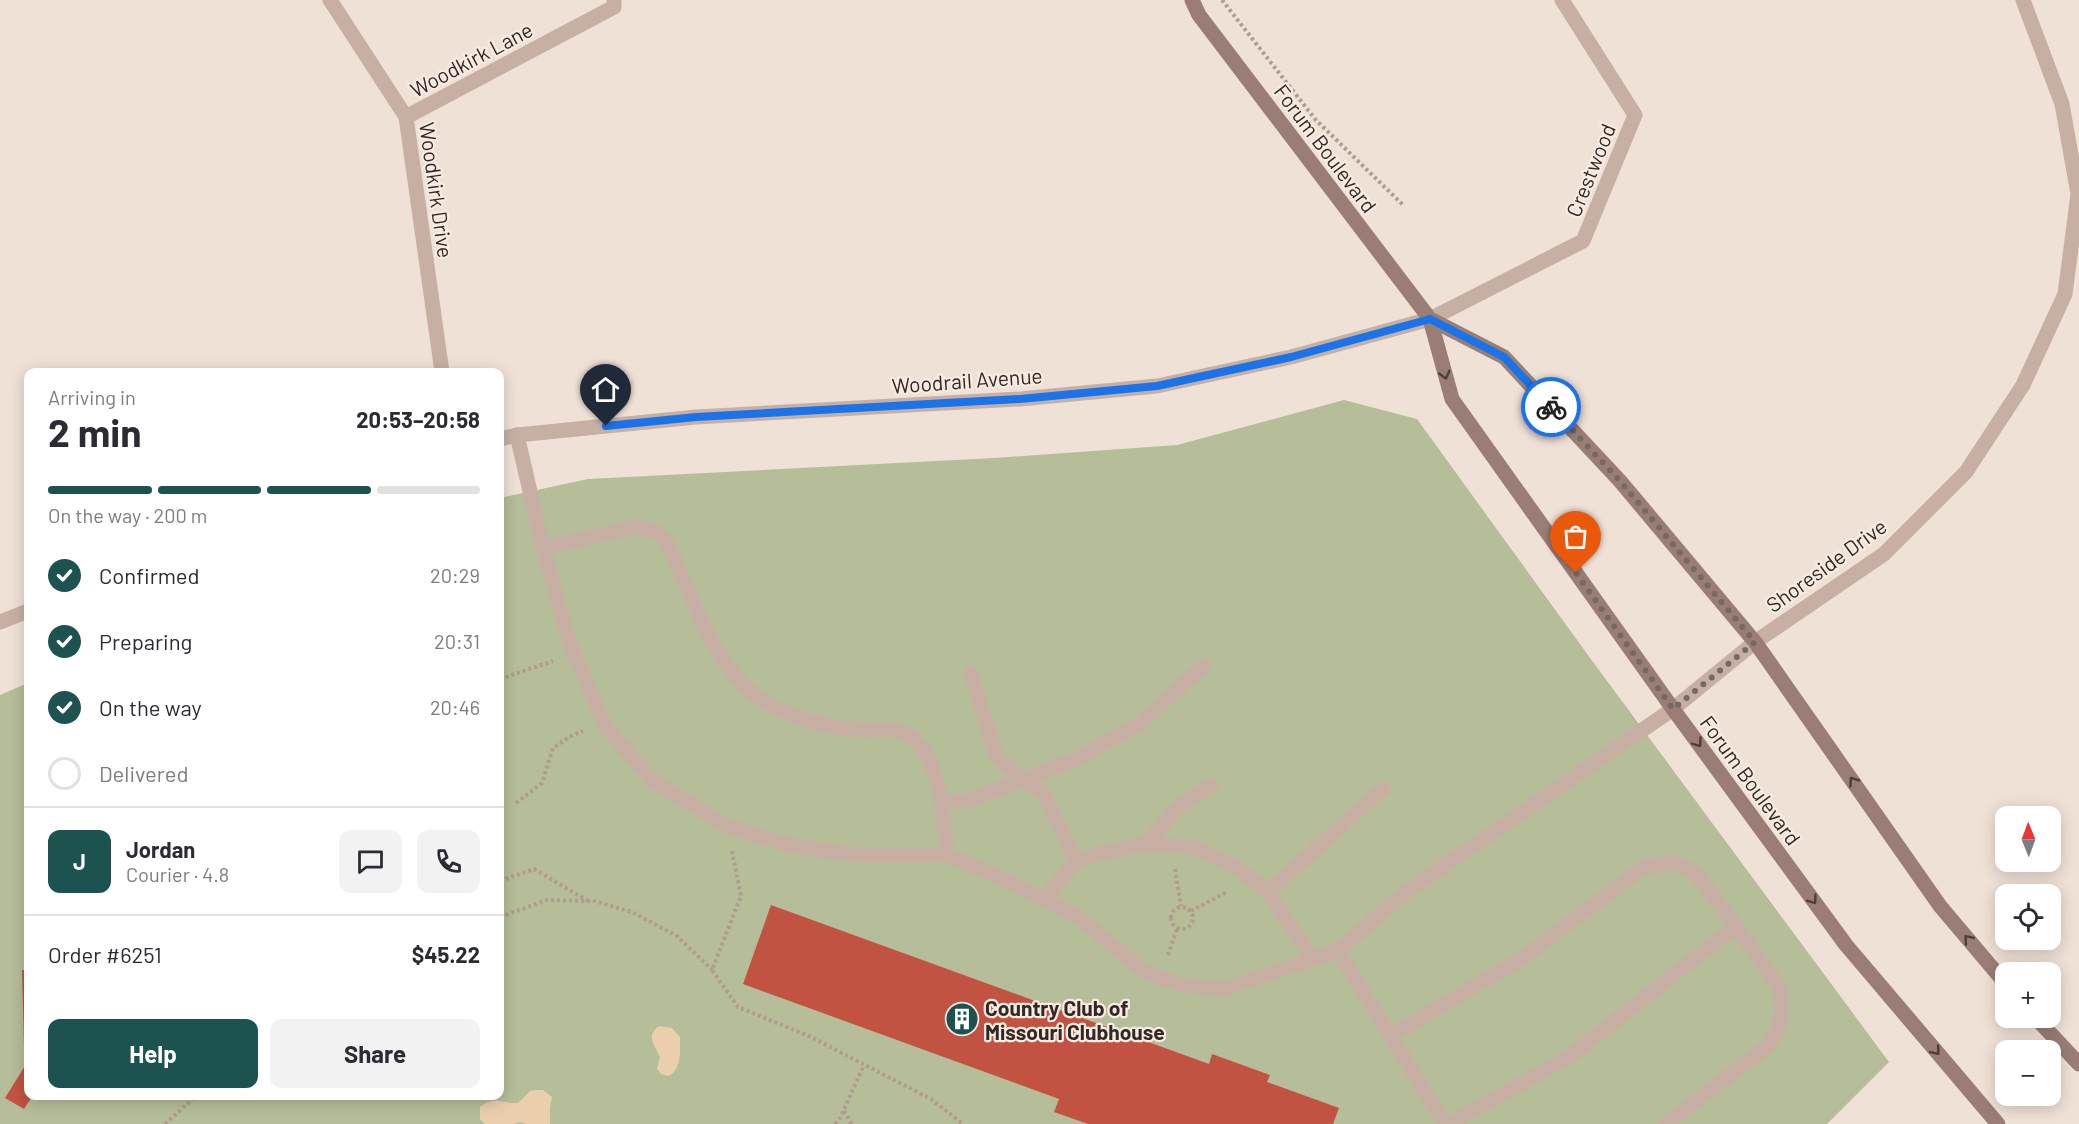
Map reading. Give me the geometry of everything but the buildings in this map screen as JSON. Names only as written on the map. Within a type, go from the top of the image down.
[{"type":"street","name":"Woodkirk Drive","points":[[330,0],[406,117],[441,368]]},
{"type":"street","name":"Woodkirk Lane","points":[[406,117],[614,7],[614,0]]},
{"type":"street","name":"Forum Boulevard","points":[[1192,0],[1199,15],[1430,319],[1452,399],[1673,709],[1846,945],[1998,1124]]},
{"type":"street","name":"Crestwood","points":[[1430,319],[1583,241],[1635,115],[1562,0]]},
{"type":"street","name":"Shoreside Drive","points":[[1338,951],[1406,892],[1673,709],[1755,642],[1884,554],[1966,472],[2023,385],[2065,294],[2078,194],[2062,104],[2023,0]]},
{"type":"street","name":"Forum Boulevard","points":[[1430,319],[1507,360],[1620,481],[1755,642],[1940,906],[1995,971]]},
{"type":"street","name":"Woodrail Avenue","points":[[504,438],[696,417],[1020,399],[1157,386],[1291,357],[1430,319]]},
{"type":"street","points":[[517,435],[543,548],[574,654],[606,727],[653,781],[727,826],[789,845],[853,855],[947,855],[1078,917],[1145,972],[1182,985],[1224,989],[1338,951],[1447,1124],[1569,1057],[1736,926]]},
{"type":"street","points":[[543,548],[637,527],[653,528],[669,546],[716,651],[748,689],[773,706],[809,721],[866,730],[886,729],[905,733],[918,743],[931,762],[941,801],[947,855]]},
{"type":"street","points":[[0,622],[24,613]]},
{"type":"street","points":[[941,801],[968,801],[1076,759],[1141,723],[1203,666]]},
{"type":"street","points":[[971,674],[996,755],[1021,780],[1043,792],[1076,861]]},
{"type":"street","points":[[1148,843],[1177,808],[1211,785]]},
{"type":"street","points":[[1268,892],[1383,789]]},
{"type":"street","points":[[1044,899],[1076,861],[1148,843],[1195,848],[1236,867],[1268,892],[1312,959]]},
{"type":"street","points":[[1390,1036],[1521,959],[1644,867],[1673,862],[1695,872],[1736,926],[1780,989],[1782,1010],[1778,1030],[1768,1046],[1666,1124]]},
{"type":"street","points":[[2045,1028],[2079,1064]]},
{"type":"path","points":[[1222,0],[1315,118],[1403,205]]},
{"type":"path","points":[[504,678],[574,654]]},
{"type":"path","points":[[516,803],[542,783],[553,748],[571,736],[604,722]]},
{"type":"path","points":[[712,970],[741,896],[727,826]]},
{"type":"path","points":[[1171,845],[1181,906]]},
{"type":"path","points":[[504,879],[534,868],[588,901]]},
{"type":"path","points":[[1191,911],[1252,879]]},
{"type":"path","points":[[504,916],[547,900],[594,901],[632,912],[677,936],[712,970],[738,1007],[812,1037],[931,1099],[963,1124]]},
{"type":"path","points":[[1181,906],[1191,911],[1193,918],[1191,925],[1184,929],[1177,928],[1171,923],[1170,916],[1174,909],[1181,906]]},
{"type":"path","points":[[835,1124],[844,1110],[864,1065]]},
{"type":"path","points":[[165,1124],[191,1100]]},
{"type":"path","points":[[844,1110],[852,1124]]},
{"type":"green space","points":[[1344,400],[1417,419],[1593,662],[1889,1062],[1827,1124],[0,1124],[0,695],[24,685],[24,1100],[504,1100],[504,497],[588,479],[994,458],[1177,445]]},
{"type":"sand","points":[[659,1026],[672,1028],[680,1037],[678,1064],[669,1076],[661,1074],[657,1069],[660,1057],[652,1037]]},
{"type":"sand","points":[[543,1090],[552,1097],[550,1124],[520,1122],[485,1124],[480,1119],[480,1107],[485,1103],[494,1101],[518,1103],[530,1091]]},
{"type":"way so far","points":[[1551,407],[1620,481],[1755,642],[1673,709],[1576,573]]},
{"type":"place","name":"Country Club of Missouri Clubhouse","points":[[962,1019]]},
{"type":"route","points":[[606,426],[696,417],[1020,399],[1157,386],[1291,357],[1430,319],[1504,357],[1551,407]]}]
